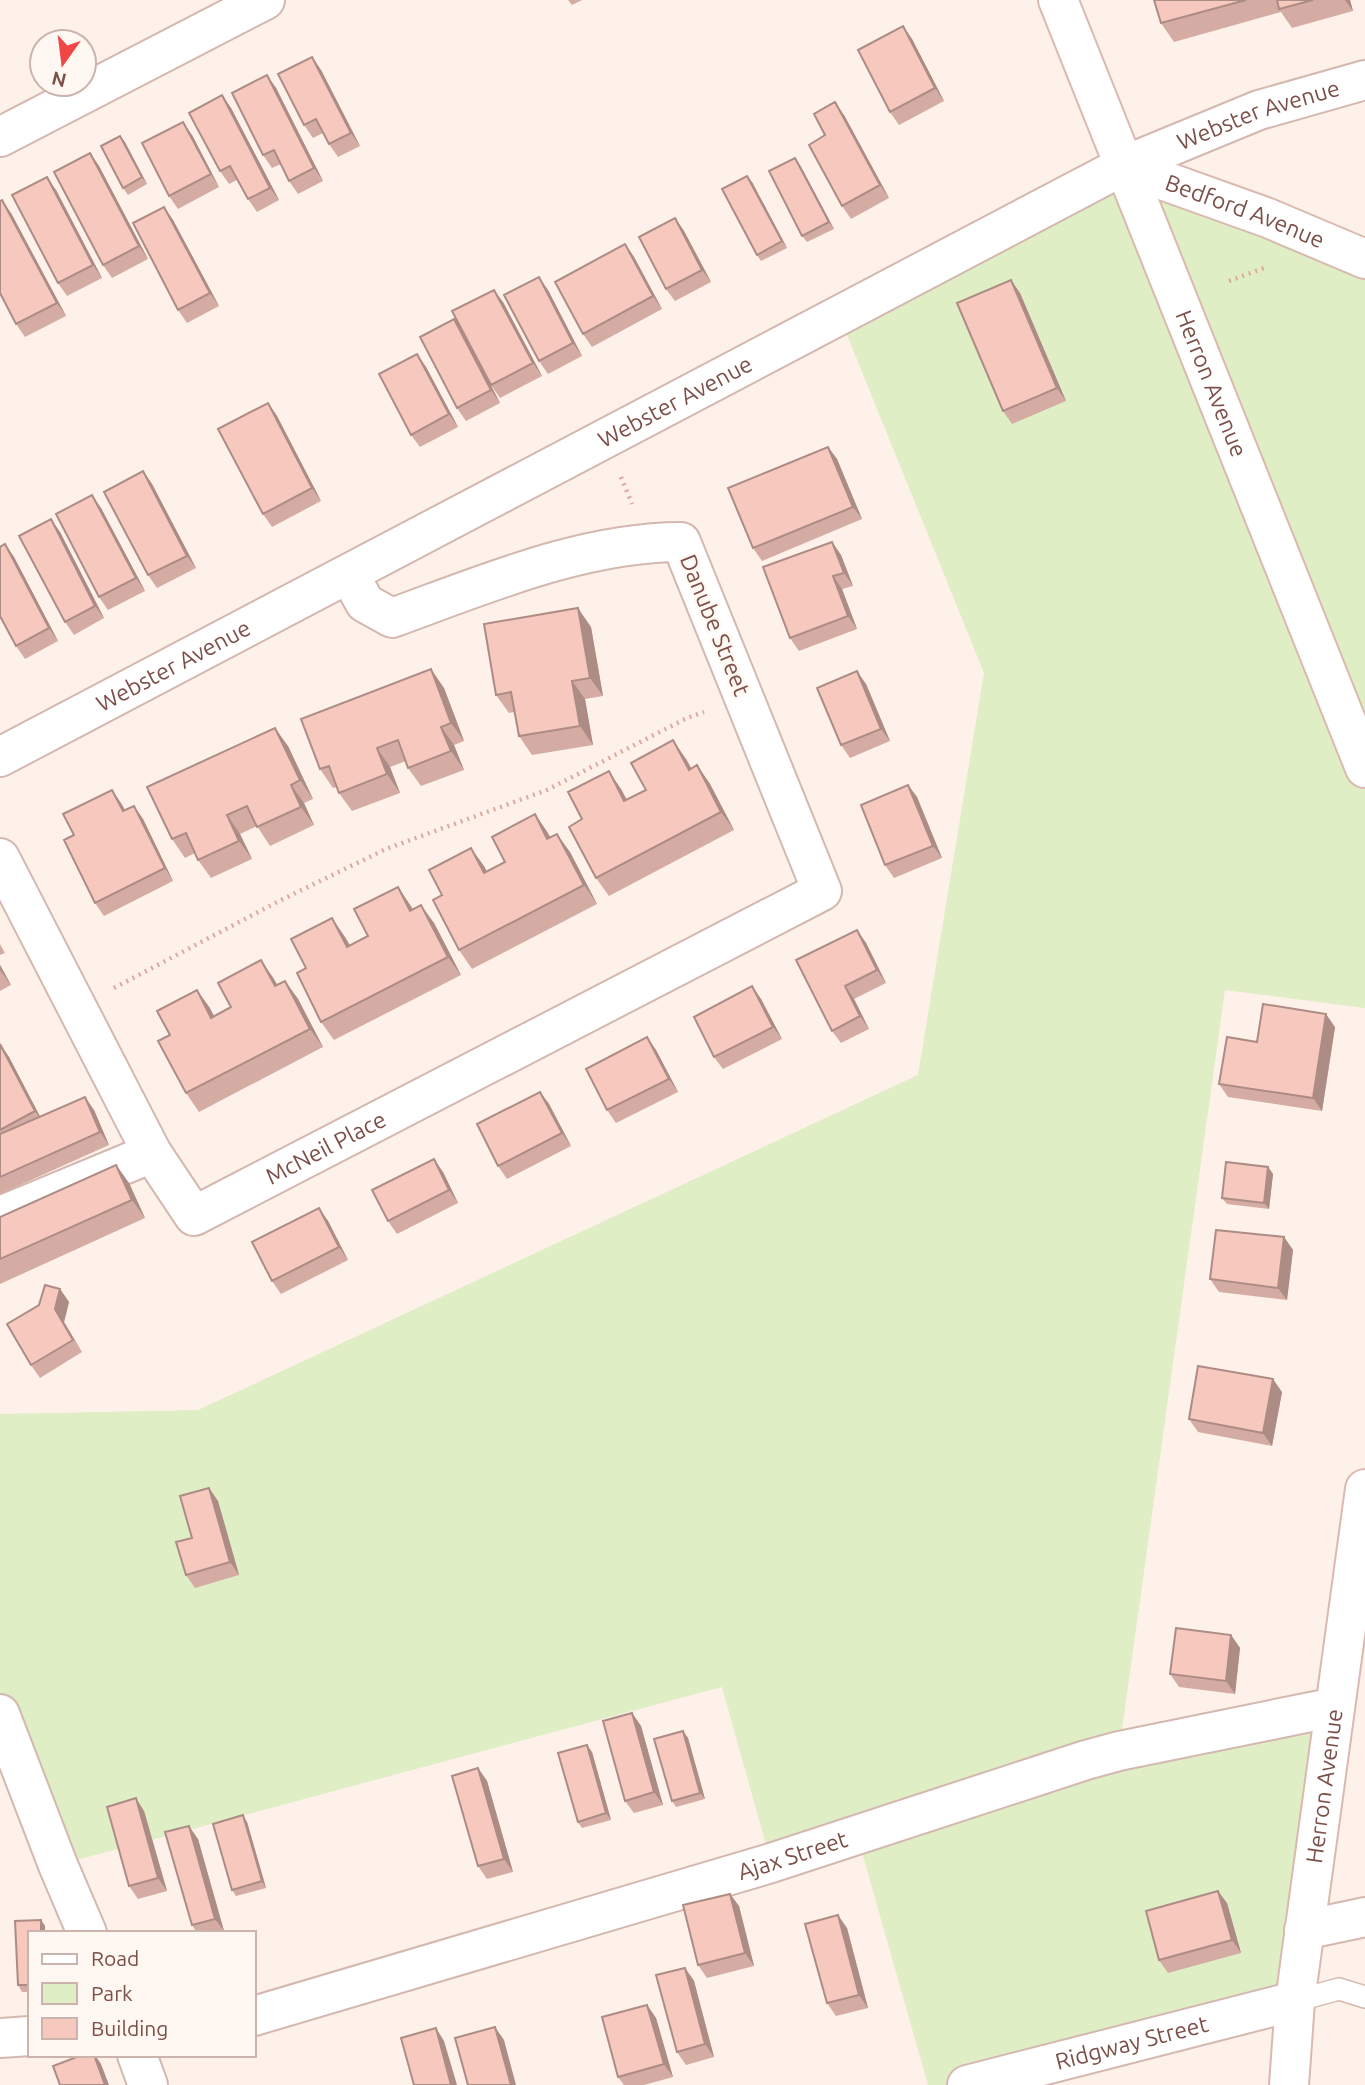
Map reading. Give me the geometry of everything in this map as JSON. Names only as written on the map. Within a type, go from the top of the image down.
[{"type":"street","points":[[0,138],[265,0]]},
{"type":"street","name":"Herron Avenue","points":[[1058,0],[1365,768]]},
{"type":"street","name":"Webster Avenue","points":[[0,757],[1123,166],[1259,110],[1365,80]]},
{"type":"street","name":"Bedford Avenue","points":[[1123,166],[1268,218],[1365,260]]},
{"type":"street","name":"Danube Street","points":[[349,574],[365,603],[392,618],[506,576],[590,553],[648,542],[681,542],[822,891]]},
{"type":"street","name":"McNeil Place","points":[[0,858],[152,1153],[194,1216],[822,891]]},
{"type":"street","points":[[0,1216],[152,1153]]},
{"type":"street","name":"Herron Avenue","points":[[1289,2085],[1295,2001],[1304,1930],[1365,1489]]},
{"type":"street","name":"Ajax Street","points":[[256,2015],[771,1863],[1086,1760],[1335,1707]]},
{"type":"street","points":[[0,1714],[85,1931]]},
{"type":"street","points":[[1304,1930],[1365,1917]]},
{"type":"street","name":"Ridgway Street","points":[[967,2085],[1295,2001]]},
{"type":"street","points":[[0,2038],[28,2036]]},
{"type":"street","points":[[138,2057],[148,2085]]},
{"type":"lane","points":[[1295,2001],[1339,1989],[1365,1997]]},
{"type":"path","points":[[1229,281],[1264,268]]},
{"type":"path","points":[[114,989],[279,901],[386,849],[547,790],[687,718]]},
{"type":"green space","points":[[1123,166],[1365,259],[1365,1008],[1225,990],[1119,1751],[1335,1707],[1295,2001],[967,2085],[928,2085],[857,1835],[771,1863],[722,1687],[58,1865],[0,1714],[0,1414],[198,1410],[918,1075],[984,673],[839,315]]},
{"type":"building","points":[[1154,0],[1246,0],[1161,23]]},
{"type":"building","points":[[1277,0],[1313,0],[1279,9]]},
{"type":"building","points":[[903,26],[935,88],[890,112],[858,50]]},
{"type":"building","points":[[312,57],[351,133],[329,144],[316,119],[304,125],[278,74]]},
{"type":"building","points":[[267,75],[314,168],[289,181],[274,150],[263,155],[232,93]]},
{"type":"building","points":[[222,95],[270,188],[248,199],[230,166],[220,171],[189,113]]},
{"type":"building","points":[[835,102],[880,185],[842,206],[809,145],[825,135],[814,114]]},
{"type":"building","points":[[183,122],[211,174],[169,196],[142,143]]},
{"type":"building","points":[[120,136],[142,177],[123,188],[101,146]]},
{"type":"building","points":[[90,153],[139,246],[103,265],[54,172]]},
{"type":"building","points":[[795,158],[829,222],[802,236],[769,171]]},
{"type":"building","points":[[747,176],[782,241],[757,255],[722,189]]},
{"type":"building","points":[[47,177],[93,265],[58,283],[12,195]]},
{"type":"building","points":[[2,200],[57,303],[16,324],[0,293]]},
{"type":"building","points":[[164,207],[210,293],[178,310],[133,223]]},
{"type":"building","points":[[675,218],[702,270],[666,289],[639,237]]},
{"type":"building","points":[[625,244],[653,296],[583,334],[555,282]]},
{"type":"building","points":[[539,277],[573,343],[539,361],[504,295]]},
{"type":"building","points":[[1011,280],[1057,388],[1003,411],[957,303]]},
{"type":"building","points":[[494,290],[533,363],[491,385],[452,311]]},
{"type":"building","points":[[454,319],[491,390],[457,408],[420,337]]},
{"type":"building","points":[[417,354],[449,414],[411,435],[379,374]]},
{"type":"building","points":[[268,403],[312,488],[263,514],[218,429]]},
{"type":"building","points":[[828,447],[853,507],[753,548],[728,488]]},
{"type":"building","points":[[143,471],[187,556],[148,575],[104,492]]},
{"type":"building","points":[[92,495],[136,578],[99,597],[56,514]]},
{"type":"building","points":[[51,519],[95,606],[65,622],[19,536]]},
{"type":"building","points":[[832,542],[844,573],[833,576],[848,616],[790,638],[763,567]]},
{"type":"building","points":[[5,544],[49,628],[16,646],[0,616],[0,547]]},
{"type":"building","points":[[578,608],[590,678],[572,681],[580,726],[519,736],[511,692],[496,695],[484,624]]},
{"type":"building","points":[[431,669],[451,723],[441,727],[451,751],[408,768],[398,740],[377,748],[387,774],[339,793],[329,766],[320,769],[301,719]]},
{"type":"building","points":[[857,671],[881,729],[841,745],[817,688]]},
{"type":"building","points":[[275,728],[300,780],[291,785],[301,807],[257,827],[247,806],[227,815],[239,841],[198,860],[186,833],[172,839],[147,787]]},
{"type":"building","points":[[673,740],[689,770],[697,765],[721,812],[596,878],[569,827],[582,819],[568,792],[609,771],[624,801],[646,790],[631,763]]},
{"type":"building","points":[[908,785],[933,846],[885,865],[861,805]]},
{"type":"building","points":[[112,790],[123,811],[134,806],[165,868],[95,903],[64,840],[74,835],[63,814]]},
{"type":"building","points":[[535,814],[547,839],[557,834],[584,885],[459,950],[433,900],[442,895],[429,870],[471,848],[484,873],[505,862],[492,837]]},
{"type":"building","points":[[398,887],[410,911],[421,905],[448,957],[321,1022],[297,973],[306,968],[291,939],[332,918],[347,947],[368,936],[354,909]]},
{"type":"building","points":[[857,930],[877,970],[845,986],[860,1016],[832,1031],[796,960]]},
{"type":"building","points":[[261,960],[275,986],[285,981],[310,1029],[186,1093],[158,1041],[170,1035],[157,1011],[197,990],[211,1018],[231,1007],[218,983]]},
{"type":"building","points":[[752,986],[773,1027],[714,1057],[694,1017]]},
{"type":"building","points":[[1263,1004],[1326,1014],[1313,1098],[1219,1084],[1227,1037],[1257,1042]]},
{"type":"building","points":[[647,1037],[669,1079],[607,1110],[586,1069]]},
{"type":"building","points":[[0,1044],[35,1111],[0,1130]]},
{"type":"building","points":[[540,1092],[562,1133],[498,1166],[477,1124]]},
{"type":"building","points":[[85,1097],[100,1132],[0,1177],[0,1134]]},
{"type":"building","points":[[434,1159],[449,1190],[388,1221],[372,1190]]},
{"type":"building","points":[[1226,1162],[1268,1167],[1264,1203],[1222,1198]]},
{"type":"building","points":[[116,1165],[132,1200],[0,1259],[0,1217]]},
{"type":"building","points":[[319,1208],[339,1247],[272,1281],[252,1242]]},
{"type":"building","points":[[1216,1230],[1284,1237],[1278,1288],[1210,1279]]},
{"type":"building","points":[[45,1285],[60,1289],[55,1309],[73,1340],[31,1365],[7,1324],[39,1305]]},
{"type":"building","points":[[1198,1366],[1273,1379],[1263,1433],[1189,1419]]},
{"type":"building","points":[[209,1488],[230,1562],[186,1575],[176,1542],[192,1538],[180,1496]]},
{"type":"building","points":[[1176,1628],[1231,1635],[1226,1681],[1170,1674]]},
{"type":"building","points":[[632,1713],[654,1792],[625,1801],[603,1721]]},
{"type":"building","points":[[683,1731],[700,1793],[672,1801],[654,1739]]},
{"type":"building","points":[[587,1745],[606,1813],[578,1822],[558,1753]]},
{"type":"building","points":[[478,1768],[504,1859],[478,1866],[452,1776]]},
{"type":"building","points":[[136,1798],[158,1878],[129,1886],[107,1807]]},
{"type":"building","points":[[243,1815],[262,1881],[232,1890],[213,1824]]},
{"type":"building","points":[[189,1826],[215,1919],[192,1925],[165,1832]]},
{"type":"building","points":[[1218,1891],[1232,1940],[1159,1960],[1146,1911]]},
{"type":"building","points":[[730,1894],[745,1953],[698,1965],[683,1905]]},
{"type":"building","points":[[838,1915],[859,1995],[827,2003],[805,1924]]},
{"type":"building","points":[[41,1920],[41,1931],[28,1931],[28,1985],[18,1985],[15,1921]]},
{"type":"building","points":[[685,1968],[705,2044],[677,2052],[656,1975]]},
{"type":"building","points":[[647,2005],[664,2064],[618,2077],[602,2017]]},
{"type":"building","points":[[495,2027],[511,2085],[468,2085],[455,2038]]},
{"type":"building","points":[[436,2028],[451,2085],[414,2085],[401,2038]]},
{"type":"building","points":[[77,2057],[95,2057],[105,2085],[60,2085],[53,2066]]}]
